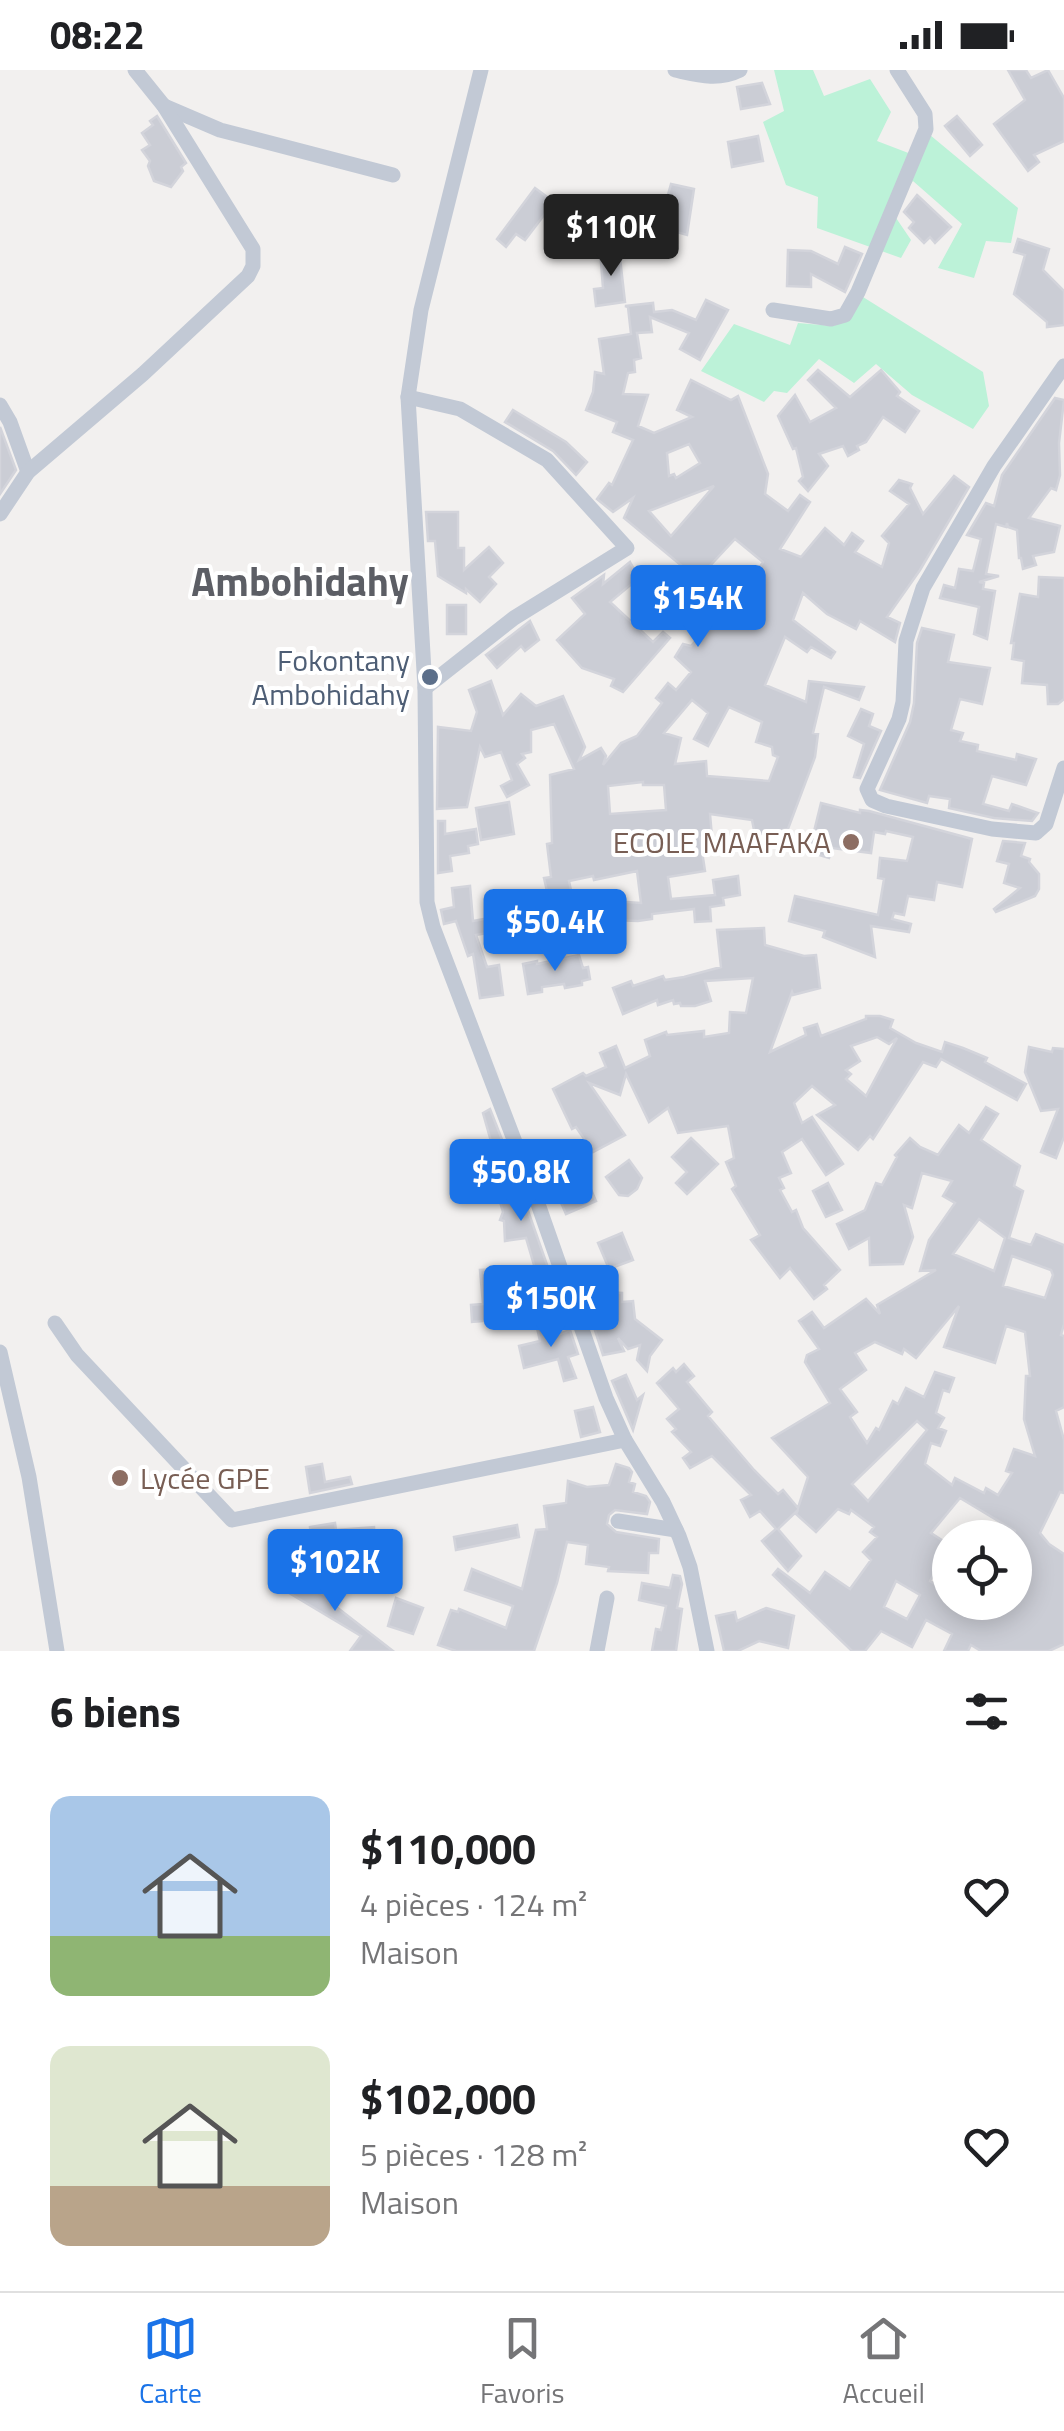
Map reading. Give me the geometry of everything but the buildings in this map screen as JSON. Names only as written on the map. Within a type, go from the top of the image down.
[{"type":"street","points":[[0,514],[28,472],[144,374],[248,276],[253,266],[252,249],[164,106],[135,70]]},
{"type":"street","points":[[481,70],[421,310],[408,398],[425,688],[424,874],[433,927],[532,1184],[606,1398],[676,1530],[690,1568],[707,1651]]},
{"type":"street","points":[[675,70],[706,77],[727,76],[740,70]]},
{"type":"street","points":[[773,310],[831,319],[845,315],[858,292],[926,129],[925,114],[897,70]]},
{"type":"street","points":[[164,106],[220,130],[393,175]]},
{"type":"street","points":[[1064,366],[994,466],[923,588],[906,641],[904,702],[867,790],[872,800],[886,806],[992,830],[1036,833],[1046,824],[1064,768]]},
{"type":"street","points":[[408,398],[460,410],[547,460],[627,548],[514,618],[425,688]]},
{"type":"street","points":[[0,404],[28,472]]},
{"type":"street","points":[[55,1323],[77,1355],[232,1520],[625,1440]]},
{"type":"street","points":[[0,1352],[29,1477],[57,1651]]},
{"type":"street","points":[[618,1521],[676,1530]]},
{"type":"street","points":[[597,1651],[607,1598]]},
{"type":"green space","points":[[774,70],[813,70],[824,96],[870,79],[891,112],[877,141],[911,154],[930,135],[1018,208],[1011,243],[986,241],[974,278],[938,268],[962,224],[913,181],[892,212],[911,240],[901,258],[817,228],[818,197],[786,185],[763,122],[784,111]]},
{"type":"green space","points":[[863,297],[983,372],[989,406],[973,429],[912,395],[876,364],[854,383],[819,359],[787,393],[774,391],[764,402],[701,371],[734,324],[790,345],[798,323],[834,326]]},
{"type":"place","name":"Fokontany Ambohidahy","points":[[430,677]]},
{"type":"place","name":"ECOLE MAAFAKA","points":[[851,842]]},
{"type":"place","name":"Lycée GPE","points":[[120,1478]]},
{"type":"district","name":"Ambohidahy","points":[[300,581]]}]
